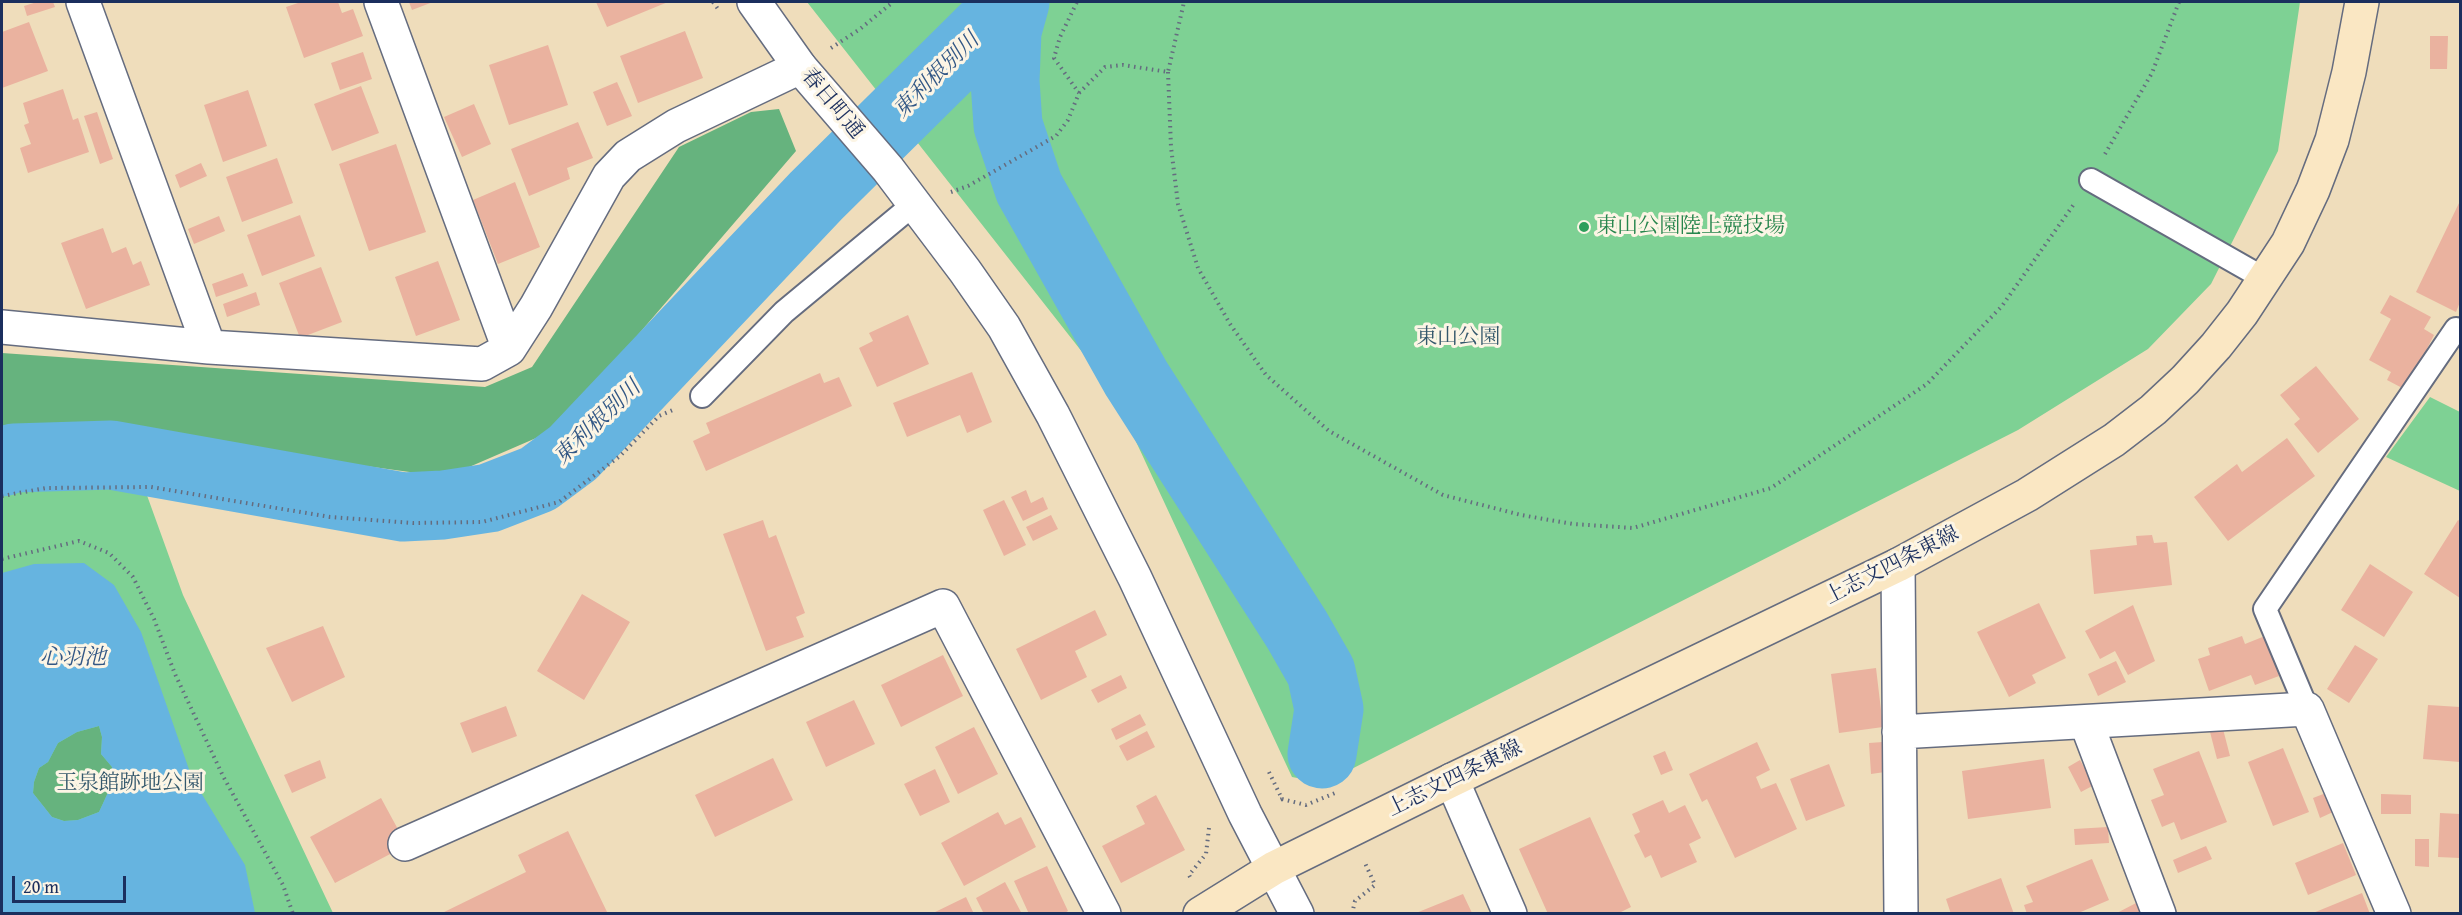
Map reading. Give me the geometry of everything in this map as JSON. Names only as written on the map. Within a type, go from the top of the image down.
[{"type":"main road","name":"上志文四条東線","points":[[1203,912],[1274,868],[1898,565],[2027,495],[2114,440],[2153,410],[2216,346],[2288,243],[2313,190],[2332,140],[2349,72],[2362,2]]},
{"type":"street","points":[[83,2],[209,347]]},
{"type":"street","points":[[381,2],[509,349]]},
{"type":"street","name":"春日町通","points":[[754,2],[800,67],[888,169],[966,271],[1004,327],[1053,415],[1135,578],[1240,804],[1297,914]]},
{"type":"street","points":[[2,327],[209,347],[482,364],[509,349],[536,308],[609,176],[628,156],[676,126],[800,67]]},
{"type":"street","points":[[1898,565],[1901,914]]},
{"type":"street","points":[[405,844],[943,606],[1104,914]]},
{"type":"street","points":[[1899,732],[2307,709],[2394,914]]},
{"type":"street","points":[[2086,722],[2159,914]]},
{"type":"street","points":[[1452,780],[1510,914]]},
{"type":"lane","points":[[2091,180],[2265,279]]},
{"type":"lane","points":[[702,396],[784,312],[914,204]]},
{"type":"lane","points":[[2307,709],[2265,609],[2456,329]]},
{"type":"path","points":[[830,49],[860,29],[893,2]]},
{"type":"path","points":[[1077,2],[1060,38],[1054,58],[1079,93]]},
{"type":"path","points":[[1184,2],[1168,72],[1171,147],[1178,204],[1198,268],[1230,324],[1266,375],[1329,431],[1443,495],[1521,515],[1573,524],[1633,528],[1771,488],[1927,384],[2002,306],[2091,180],[2152,73],[2179,2]]},
{"type":"path","points":[[948,194],[968,186],[1056,136],[1068,120],[1079,93],[1105,67],[1124,65],[1168,72]]},
{"type":"path","points":[[2,496],[46,488],[151,487],[330,517],[413,523],[482,522],[559,502],[620,456],[659,416],[702,396]]},
{"type":"path","points":[[2,559],[79,541],[109,553],[133,578],[154,619],[175,674],[223,776],[283,885],[293,914]]},
{"type":"path","points":[[1203,912],[1189,875],[1206,854],[1210,829],[1205,818]]},
{"type":"green space","name":"東山公園","points":[[807,2],[2300,2],[2278,151],[2211,284],[2148,349],[2018,430],[1324,783],[1292,777],[1112,390]]},
{"type":"green space","points":[[779,109],[796,151],[557,429],[446,477],[132,434],[2,441],[2,353],[485,387],[532,367],[679,147],[751,112]]},
{"type":"green space","points":[[2430,397],[2460,412],[2460,491],[2386,457]]},
{"type":"green space","name":"玉泉館跡地公園","points":[[58,474],[140,476],[183,595],[333,913],[2,914],[2,485]]},
{"type":"green space","points":[[99,726],[102,737],[101,754],[112,767],[111,786],[99,812],[78,820],[64,821],[52,817],[33,793],[39,768],[48,762],[58,743],[77,732]]},
{"type":"water","name":"心羽池","points":[[84,563],[114,585],[141,632],[192,778],[245,865],[255,913],[2,913],[2,573],[34,564]],"holes":[[[99,726],[102,737],[101,754],[112,767],[111,786],[99,812],[78,820],[64,821],[52,817],[33,793],[39,768],[48,762],[58,743],[77,732]]]},
{"type":"building","points":[[37,2],[53,2],[55,7],[27,16],[24,6]]},
{"type":"building","points":[[301,2],[338,2],[342,13],[353,9],[363,36],[304,58],[286,7]]},
{"type":"building","points":[[409,2],[433,2],[412,10]]},
{"type":"building","points":[[596,2],[668,2],[607,27]]},
{"type":"building","points":[[29,22],[48,71],[2,88],[2,32]]},
{"type":"building","points":[[685,31],[703,78],[638,103],[620,56]]},
{"type":"building","points":[[2430,36],[2448,36],[2447,69],[2430,69]]},
{"type":"building","points":[[548,45],[568,105],[509,125],[489,65]]},
{"type":"building","points":[[363,52],[372,79],[340,90],[331,63]]},
{"type":"building","points":[[617,82],[632,116],[607,126],[593,92]]},
{"type":"building","points":[[361,86],[379,133],[332,151],[314,104]]},
{"type":"building","points":[[63,89],[73,120],[78,118],[89,152],[28,173],[20,148],[31,144],[24,125],[29,123],[23,103]]},
{"type":"building","points":[[248,90],[267,146],[223,162],[204,105]]},
{"type":"building","points":[[474,104],[491,144],[462,157],[444,117]]},
{"type":"building","points":[[97,112],[113,159],[100,164],[84,116]]},
{"type":"building","points":[[578,122],[593,158],[567,168],[570,179],[529,196],[511,149]]},
{"type":"building","points":[[396,144],[426,232],[369,251],[339,164]]},
{"type":"building","points":[[277,158],[293,203],[242,222],[226,177]]},
{"type":"building","points":[[201,163],[207,176],[180,188],[175,175]]},
{"type":"building","points":[[515,182],[540,247],[498,264],[473,200]]},
{"type":"building","points":[[2460,201],[2460,302],[2456,312],[2416,292]]},
{"type":"building","points":[[300,215],[315,256],[262,276],[247,235]]},
{"type":"building","points":[[219,216],[225,231],[194,244],[188,229]]},
{"type":"building","points":[[103,228],[112,253],[126,247],[133,265],[141,261],[150,285],[86,309],[61,243]]},
{"type":"building","points":[[438,261],[460,320],[416,336],[395,277]]},
{"type":"building","points":[[321,267],[342,322],[300,338],[279,283]]},
{"type":"building","points":[[243,273],[248,286],[216,297],[212,284]]},
{"type":"building","points":[[256,292],[260,305],[227,317],[223,304]]},
{"type":"building","points":[[2390,295],[2431,317],[2424,329],[2434,335],[2406,390],[2387,380],[2391,372],[2369,360],[2391,319],[2380,313]]},
{"type":"building","points":[[908,315],[929,364],[877,387],[859,348],[873,341],[869,333]]},
{"type":"building","points":[[2316,366],[2359,419],[2318,453],[2294,424],[2300,419],[2280,395]]},
{"type":"building","points":[[972,372],[992,422],[967,433],[960,415],[907,437],[893,403]]},
{"type":"building","points":[[820,373],[824,383],[839,377],[852,406],[706,471],[693,441],[710,433],[706,423]]},
{"type":"building","points":[[2287,438],[2315,476],[2228,541],[2194,497],[2237,464],[2242,472]]},
{"type":"building","points":[[1026,490],[1031,503],[1043,497],[1048,509],[1023,521],[1011,497]]},
{"type":"building","points":[[1004,500],[1026,545],[1004,556],[983,510]]},
{"type":"building","points":[[1051,515],[1058,529],[1033,541],[1026,527]]},
{"type":"building","points":[[763,520],[769,538],[776,535],[805,613],[796,617],[804,637],[766,651],[723,534]]},
{"type":"building","points":[[2458,520],[2460,521],[2460,598],[2424,574]]},
{"type":"building","points":[[2152,535],[2154,543],[2167,542],[2172,585],[2094,594],[2090,550],[2137,545],[2136,536]]},
{"type":"building","points":[[2370,564],[2413,592],[2384,637],[2341,610]]},
{"type":"building","points":[[582,594],[630,622],[584,700],[537,671]]},
{"type":"building","points":[[2039,603],[2066,658],[2032,675],[2036,683],[2009,697],[1977,632]]},
{"type":"building","points":[[2133,605],[2155,661],[2128,675],[2115,651],[2100,659],[2085,631]]},
{"type":"building","points":[[1095,610],[1107,635],[1075,651],[1087,677],[1041,700],[1016,649]]},
{"type":"building","points":[[323,626],[345,677],[292,702],[266,648]]},
{"type":"building","points":[[2242,636],[2245,644],[2265,636],[2279,676],[2255,685],[2251,675],[2209,691],[2198,659],[2210,655],[2208,648]]},
{"type":"building","points":[[2355,645],[2378,659],[2349,703],[2327,689]]},
{"type":"building","points":[[943,655],[963,696],[901,727],[881,685]]},
{"type":"building","points":[[2116,661],[2126,682],[2098,696],[2088,674]]},
{"type":"building","points":[[1876,668],[1883,727],[1839,733],[1831,674]]},
{"type":"building","points":[[1121,675],[1127,688],[1098,703],[1091,690]]},
{"type":"building","points":[[854,700],[875,744],[826,767],[806,722]]},
{"type":"building","points":[[2428,705],[2460,707],[2460,762],[2423,759]]},
{"type":"building","points":[[506,706],[517,736],[472,753],[460,723]]},
{"type":"building","points":[[1140,714],[1146,725],[1116,740],[1111,729]]},
{"type":"building","points":[[974,727],[998,774],[958,794],[935,747]]},
{"type":"building","points":[[2223,729],[2230,756],[2217,759],[2210,732]]},
{"type":"building","points":[[1147,731],[1155,747],[1127,761],[1119,746]]},
{"type":"building","points":[[1757,742],[1770,770],[1756,777],[1761,789],[1776,783],[1797,829],[1735,858],[1707,799],[1702,802],[1689,774]]},
{"type":"building","points":[[1883,742],[1885,772],[1871,774],[1869,743]]},
{"type":"building","points":[[2283,748],[2309,812],[2273,826],[2248,762]]},
{"type":"building","points":[[1665,751],[1673,770],[1661,775],[1653,756]]},
{"type":"building","points":[[2199,751],[2227,822],[2181,840],[2174,822],[2162,827],[2151,800],[2164,795],[2153,769]]},
{"type":"building","points":[[773,758],[793,800],[715,837],[695,795]]},
{"type":"building","points":[[2044,759],[2051,808],[1968,819],[1962,771]]},
{"type":"building","points":[[320,760],[326,778],[292,793],[284,775]]},
{"type":"building","points":[[2080,760],[2094,785],[2081,792],[2068,767]]},
{"type":"building","points":[[1829,764],[1845,806],[1806,821],[1790,779]]},
{"type":"building","points":[[935,769],[950,802],[920,816],[904,784]]},
{"type":"building","points":[[2326,793],[2333,812],[2320,818],[2313,798]]},
{"type":"building","points":[[2381,794],[2411,795],[2411,814],[2381,814]]},
{"type":"building","points":[[1156,795],[1185,850],[1121,883],[1102,846],[1145,824],[1136,806]]},
{"type":"building","points":[[381,798],[400,833],[388,839],[394,852],[335,883],[310,837]]},
{"type":"building","points":[[1663,800],[1669,813],[1685,805],[1701,838],[1689,844],[1697,862],[1661,878],[1651,855],[1645,858],[1634,835],[1640,832],[1632,814]]},
{"type":"building","points":[[998,812],[1005,825],[1021,817],[1036,847],[964,886],[941,843]]},
{"type":"building","points":[[2440,813],[2460,814],[2460,858],[2438,857]]},
{"type":"building","points":[[1590,817],[1631,907],[1617,914],[1548,914],[1519,849]]},
{"type":"building","points":[[2108,827],[2109,843],[2075,845],[2074,829]]},
{"type":"building","points":[[568,831],[608,914],[440,914],[526,872],[518,855]]},
{"type":"building","points":[[2415,839],[2429,839],[2429,867],[2415,866]]},
{"type":"building","points":[[2343,843],[2356,875],[2308,895],[2295,863]]},
{"type":"building","points":[[2206,846],[2212,859],[2178,873],[2173,860]]},
{"type":"building","points":[[2092,859],[2109,900],[2076,914],[2027,914],[2024,905],[2033,902],[2026,886]]},
{"type":"building","points":[[1047,866],[1068,911],[1063,914],[1029,914],[1014,881]]},
{"type":"building","points":[[2001,878],[2014,914],[1951,914],[1946,899]]},
{"type":"building","points":[[1005,882],[1022,914],[984,914],[976,898]]},
{"type":"building","points":[[2362,893],[2370,914],[2313,914],[2313,913]]},
{"type":"building","points":[[1463,894],[1472,913],[1416,913]]},
{"type":"building","points":[[966,897],[974,914],[931,914]]},
{"type":"building","points":[[2138,902],[2144,914],[2115,914]]},
{"type":"waterway","name":"東利根別川","points":[[2,462],[14,458],[111,455],[403,507],[443,505],[489,498],[538,479],[573,453],[816,196],[1012,2]]},
{"type":"waterway","points":[[1015,2],[1007,31],[1005,81],[1008,125],[1029,188],[1136,378],[1297,630],[1321,672],[1329,709],[1322,754]]},
{"type":"place","name":"東山公園陸上競技場","points":[[1584,227]]}]
